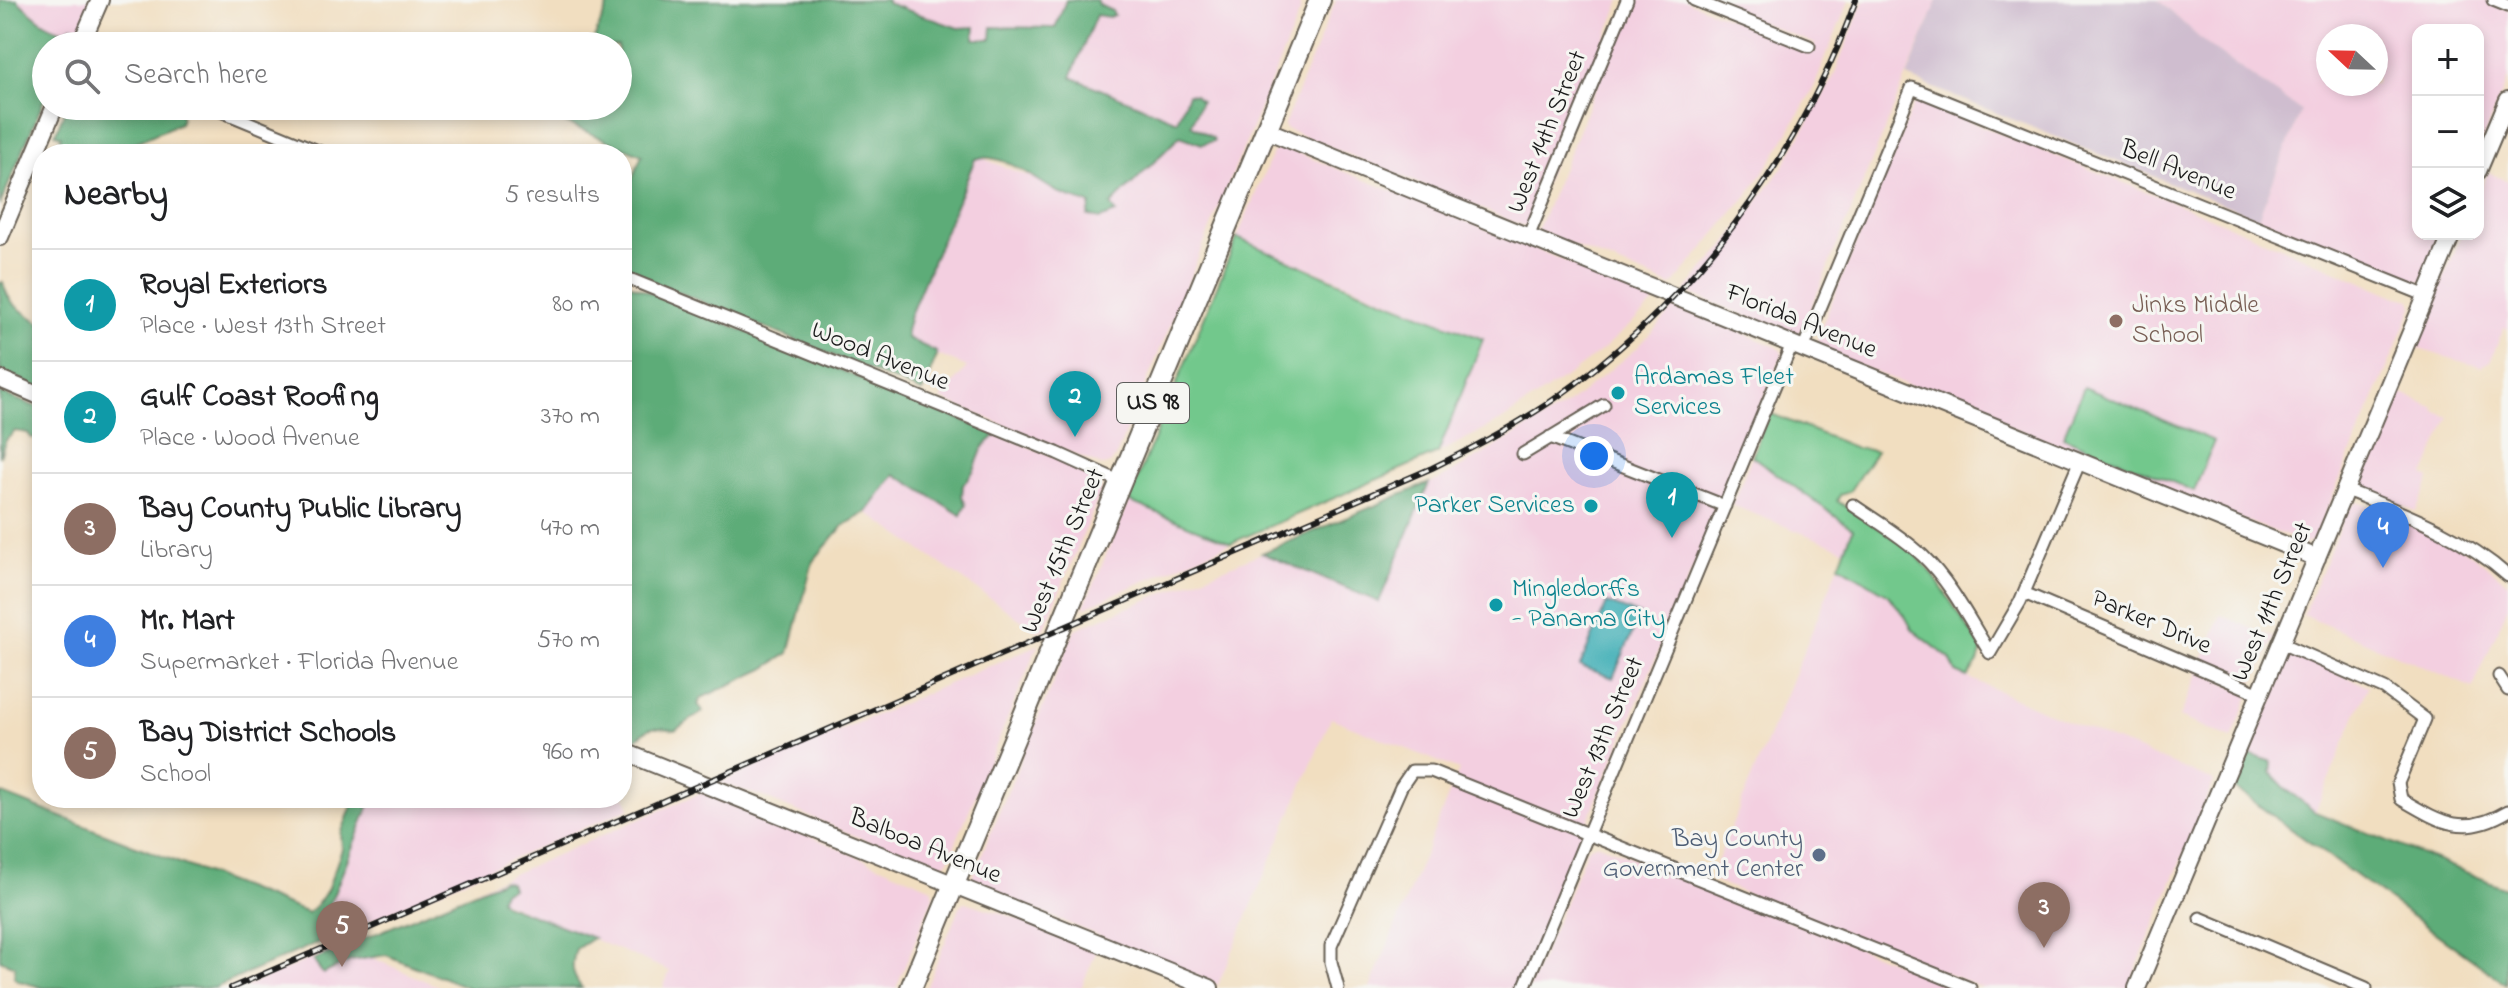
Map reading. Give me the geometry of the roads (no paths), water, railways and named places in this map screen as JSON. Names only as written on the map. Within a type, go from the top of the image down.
[{"type":"highway","name":"West 15th Street","points":[[911,988],[1317,1]]},
{"type":"street","points":[[86,32],[100,0]]},
{"type":"street","name":"West 14th Street","points":[[1528,237],[1627,0]]},
{"type":"street","points":[[1694,0],[1809,46]]},
{"type":"street","points":[[2493,0],[2508,6]]},
{"type":"street","name":"Bell Avenue","points":[[1912,88],[2427,296]]},
{"type":"street","name":"West 13th Street","points":[[1524,988],[1725,506],[1912,88]]},
{"type":"street","points":[[2479,168],[2508,100]]},
{"type":"street","points":[[39,144],[49,120]]},
{"type":"street","points":[[243,120],[301,144]]},
{"type":"street","name":"Florida Avenue","points":[[1266,130],[2317,558]]},
{"type":"street","points":[[0,237],[32,161]]},
{"type":"street","name":"West 11th Street","points":[[2140,987],[2450,240]]},
{"type":"street","name":"Wood Avenue","points":[[632,280],[1121,482]]},
{"type":"street","points":[[0,379],[32,393]]},
{"type":"street","points":[[1523,454],[1604,405]]},
{"type":"street","points":[[1550,437],[1725,506]]},
{"type":"street","points":[[1853,505],[1928,561],[1990,653],[2024,593],[2080,461]]},
{"type":"street","points":[[2346,490],[2450,536],[2482,554],[2508,576]]},
{"type":"street","name":"Parker Drive","points":[[2024,593],[2260,694]]},
{"type":"street","points":[[2281,643],[2385,689],[2425,719],[2398,783],[2401,799],[2427,815],[2458,826],[2479,824],[2508,811]]},
{"type":"street","points":[[2499,676],[2508,690]]},
{"type":"street","name":"Balboa Avenue","points":[[632,755],[1210,988]]},
{"type":"street","points":[[1338,988],[1331,962],[1331,946],[1401,787],[1412,771],[1431,771],[1970,988]]},
{"type":"street","points":[[2200,918],[2366,988]]},
{"type":"water","points":[[1607,603],[1640,615],[1613,678],[1580,666]]},
{"type":"railway","points":[[231,988],[1432,468],[1524,419],[1604,361],[1651,319],[1695,273],[1735,223],[1772,171],[1804,116],[1856,0]]},
{"type":"place","name":"Jinks Middle School","points":[[2116,321]]},
{"type":"place","name":"Ardamas Fleet Services","points":[[1618,393]]},
{"type":"place","name":"Gulf Coast Roofing","points":[[1075,437]]},
{"type":"place","name":"Parker Services","points":[[1591,506]]},
{"type":"place","name":"Royal Exteriors","points":[[1672,538]]},
{"type":"place","name":"Mr. Mart","points":[[2383,568]]},
{"type":"place","name":"Mingledorffs - Panama City","points":[[1496,605]]},
{"type":"place","name":"Bay County Government Center","points":[[1819,855]]},
{"type":"place","name":"Bay County Public Library","points":[[2044,948]]},
{"type":"place","name":"Bay District Schools","points":[[342,967]]}]
